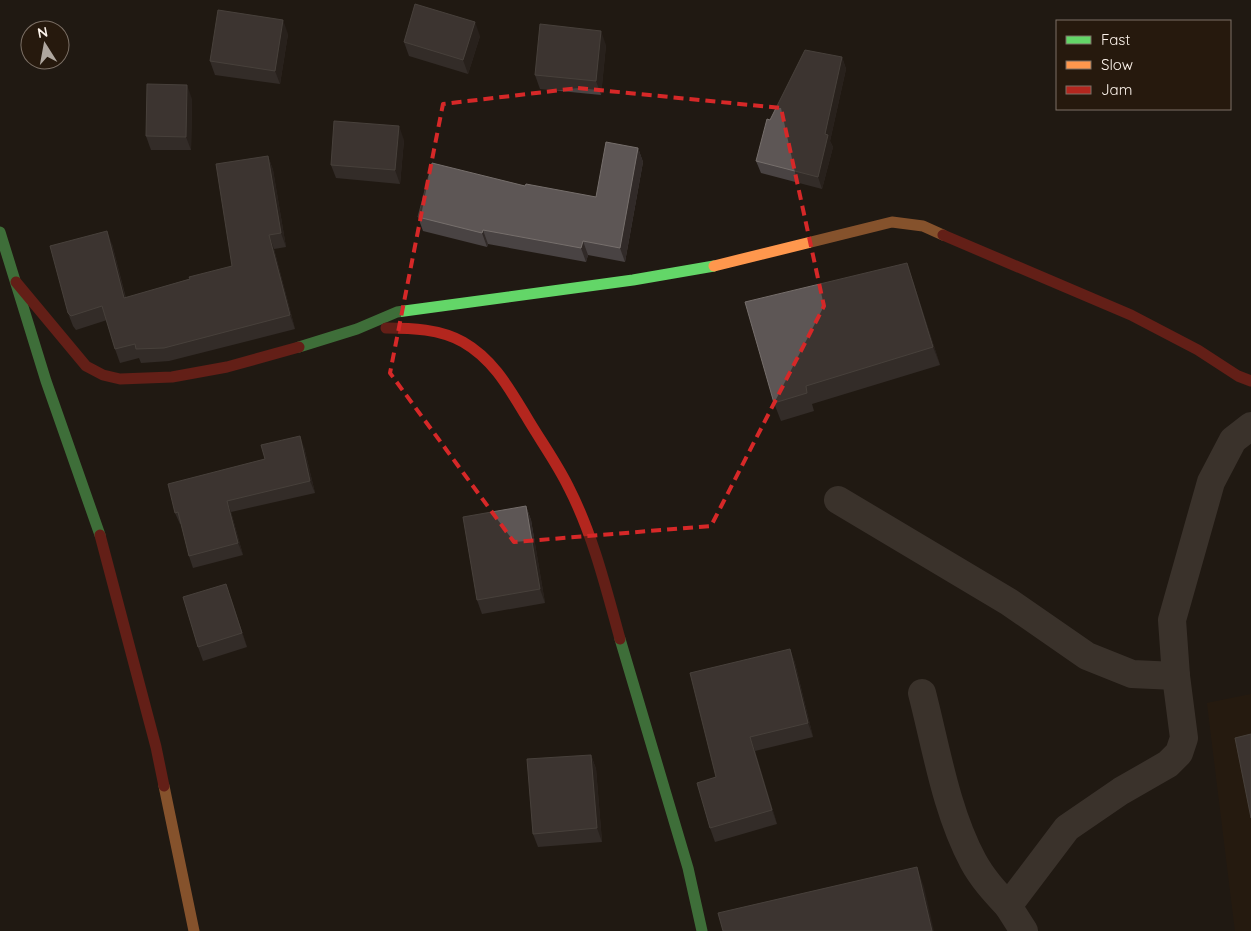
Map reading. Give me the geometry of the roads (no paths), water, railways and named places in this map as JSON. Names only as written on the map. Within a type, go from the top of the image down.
[{"type":"street","points":[[16,282],[86,366],[103,375],[120,379],[172,377],[226,367],[276,354],[357,329],[397,312],[708,268],[892,222],[923,226],[1122,312],[1198,350],[1238,376],[1251,380]]},
{"type":"street","points":[[0,232],[46,380],[102,540],[156,747],[194,931]]},
{"type":"street","points":[[357,329],[421,328],[448,335],[472,347],[489,361],[512,393],[565,479],[584,523],[599,566],[688,868],[702,931]]},
{"type":"street","points":[[1008,906],[1067,828],[1121,791],[1168,764],[1180,753],[1184,738],[1176,676],[1172,620],[1212,482],[1233,440],[1251,426]]},
{"type":"street","points":[[838,500],[1009,602],[1087,656],[1132,674],[1176,676]]},
{"type":"street","points":[[922,693],[952,814],[973,862],[992,889],[1008,906],[1024,931]]}]
